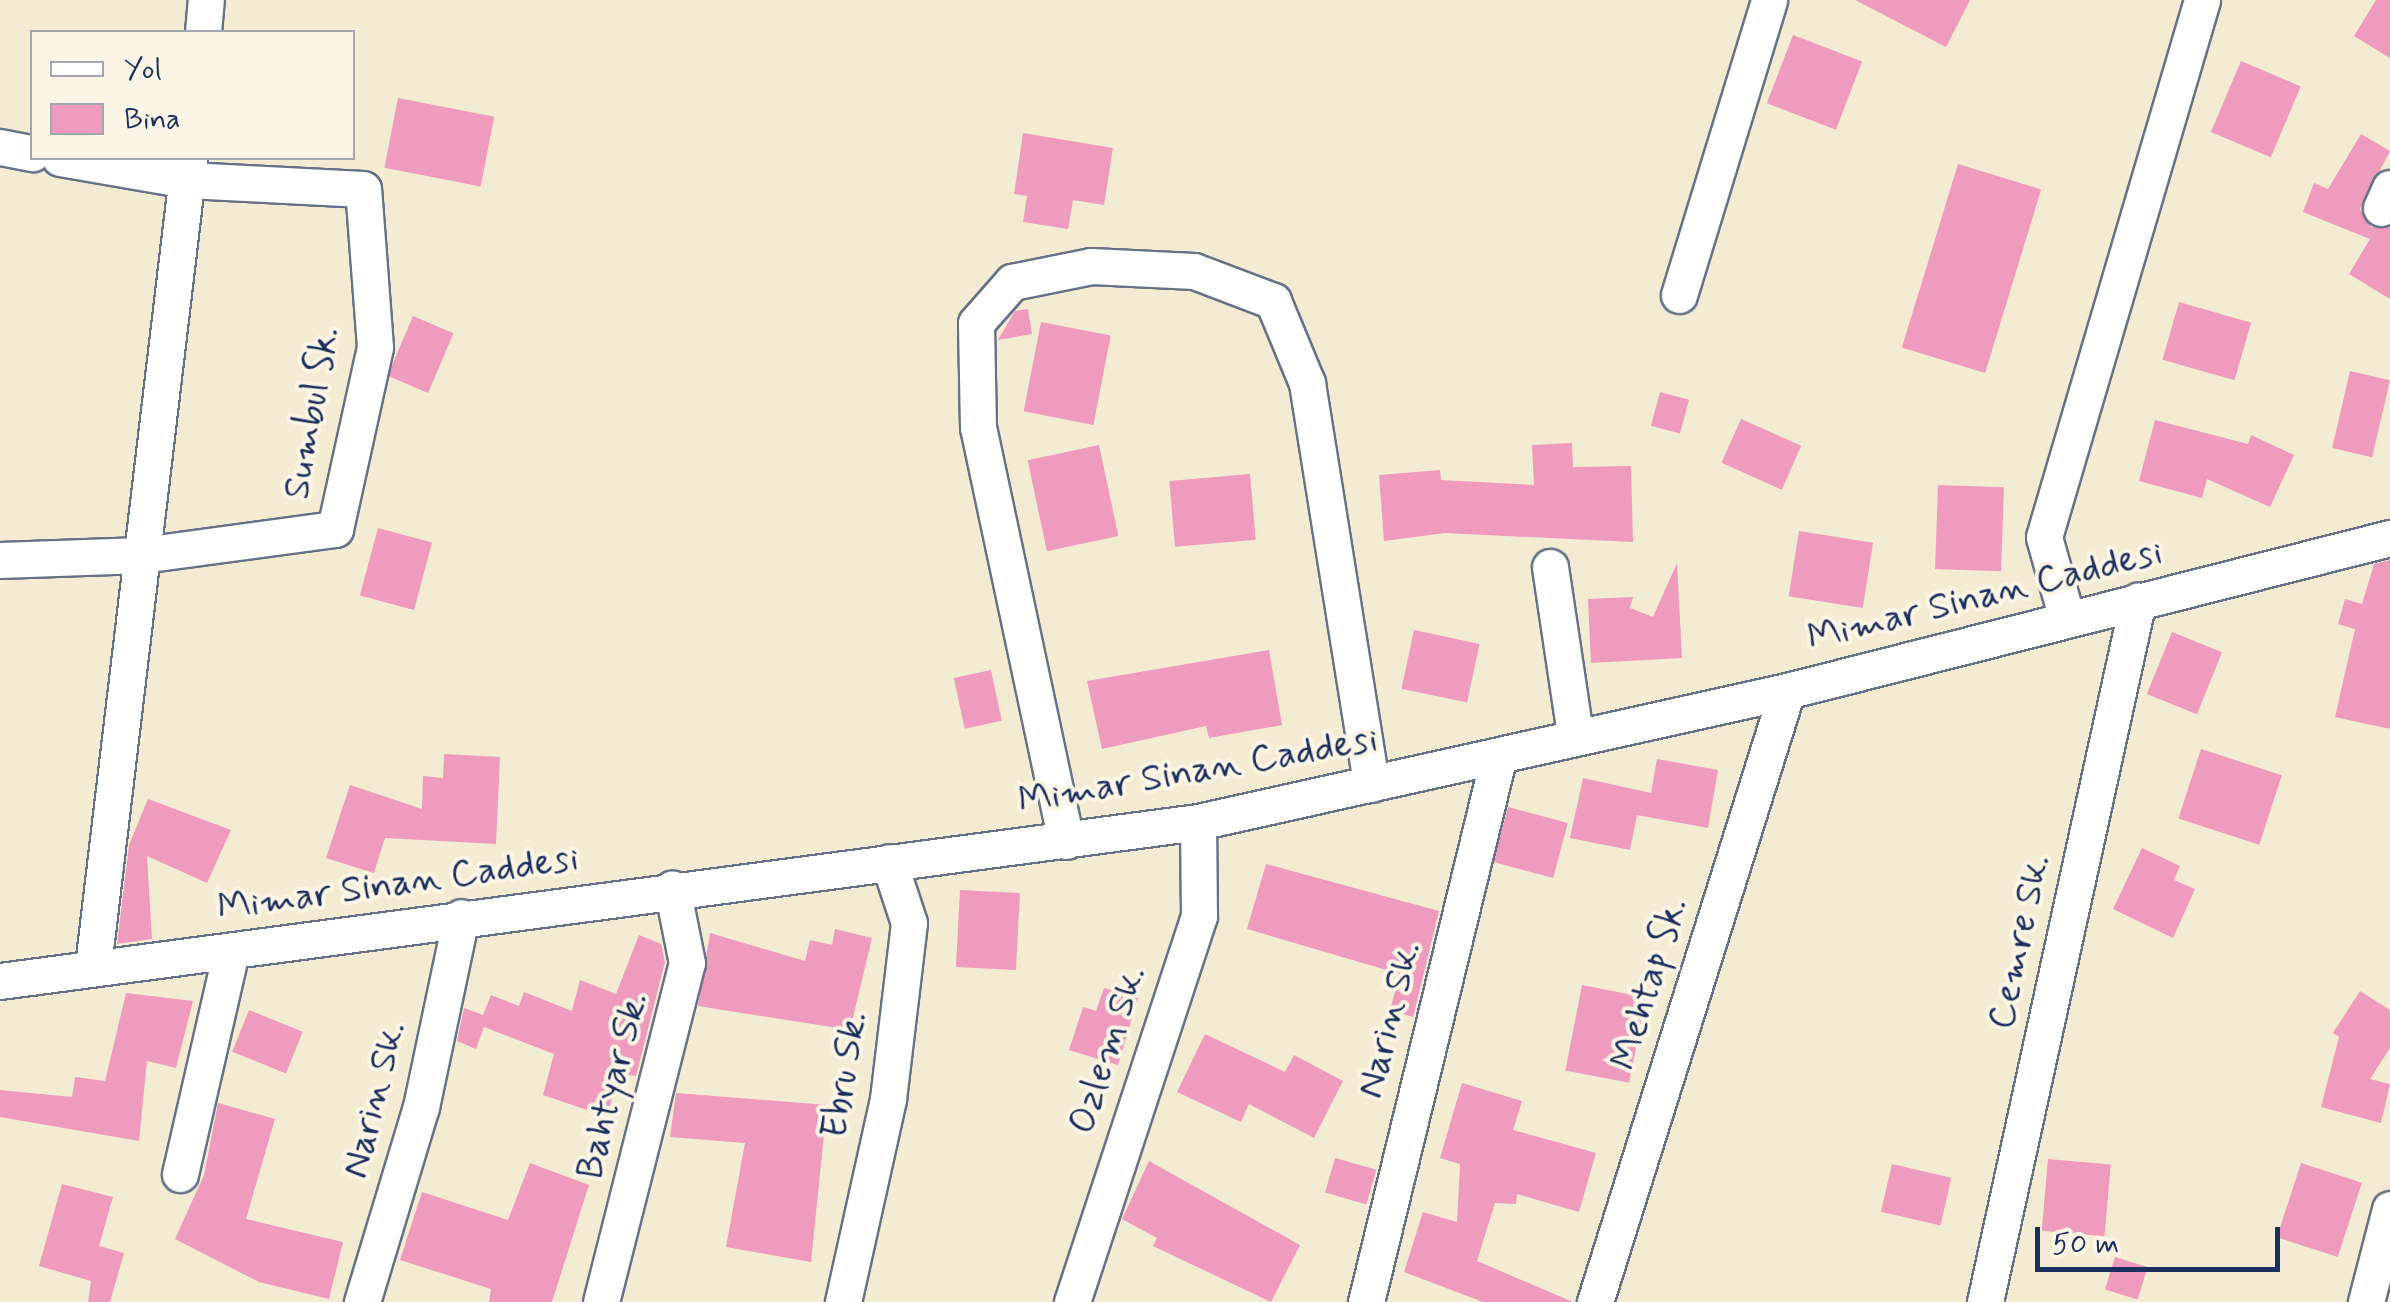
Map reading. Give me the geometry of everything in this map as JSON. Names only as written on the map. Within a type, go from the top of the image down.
[{"type":"street","points":[[203,30],[206,0]]},
{"type":"street","points":[[1679,296],[1769,0]]},
{"type":"street","points":[[2067,618],[2044,537],[2202,0]]},
{"type":"street","points":[[0,147],[30,152]]},
{"type":"street","points":[[83,160],[188,169],[93,966]]},
{"type":"street","name":"Sumbul Sk.","points":[[142,555],[335,529],[375,347],[363,189],[188,169]]},
{"type":"street","points":[[1066,842],[978,428],[976,323],[1012,282],[1091,266],[1194,271],[1273,301],[1307,383],[1370,784]]},
{"type":"street","name":"Mimar Sinan Caddesi","points":[[0,980],[672,888],[1066,842],[1198,822],[1498,759],[1575,735],[1787,691],[2390,538]]},
{"type":"street","points":[[0,560],[142,555]]},
{"type":"street","points":[[1550,567],[1575,735]]},
{"type":"street","name":"Cemre Sk.","points":[[1985,1302],[2138,600]]},
{"type":"street","name":"Mehtap Sk.","points":[[1594,1302],[1787,691]]},
{"type":"street","name":"Narin Sk.","points":[[1366,1302],[1498,759]]},
{"type":"street","name":"Ozlem Sk.","points":[[1072,1302],[1198,916],[1198,822]]},
{"type":"street","name":"Ebru Sk.","points":[[842,1302],[888,1099],[909,923],[888,862]]},
{"type":"street","name":"Bahtyar Sk.","points":[[601,1302],[688,963],[672,888]]},
{"type":"street","name":"Narin Sk.","points":[[362,1302],[421,1107],[461,917]]},
{"type":"street","points":[[180,1174],[231,951]]},
{"type":"street","points":[[2366,1302],[2390,1210]]},
{"type":"building","points":[[1855,0],[1970,0],[1946,47]]},
{"type":"building","points":[[2376,0],[2390,0],[2390,58],[2354,36]]},
{"type":"building","points":[[1793,35],[1862,62],[1836,130],[1767,103]]},
{"type":"building","points":[[2241,61],[2301,86],[2271,157],[2211,132]]},
{"type":"building","points":[[398,98],[494,117],[481,186],[384,168]]},
{"type":"building","points":[[1023,133],[1113,148],[1104,205],[1073,200],[1068,229],[1023,222],[1027,196],[1014,194]]},
{"type":"building","points":[[2361,134],[2390,151],[2360,209],[2371,227],[2390,227],[2390,299],[2349,274],[2370,239],[2303,212],[2314,183],[2328,189]]},
{"type":"building","points":[[1958,164],[2041,189],[1985,373],[1902,348]]},
{"type":"building","points":[[2179,302],[2251,323],[2235,380],[2162,360]]},
{"type":"building","points":[[1028,309],[1032,334],[998,340],[1015,311]]},
{"type":"building","points":[[413,316],[454,333],[428,393],[388,376]]},
{"type":"building","points":[[1041,322],[1111,336],[1093,425],[1024,411]]},
{"type":"building","points":[[2350,371],[2390,380],[2372,457],[2332,448]]},
{"type":"building","points":[[1660,392],[1689,400],[1680,434],[1651,426]]},
{"type":"building","points":[[1741,419],[1801,446],[1782,490],[1721,463]]},
{"type":"building","points":[[2155,420],[2248,444],[2251,435],[2294,455],[2270,507],[2207,479],[2202,498],[2139,481]]},
{"type":"building","points":[[1572,443],[1573,467],[1631,466],[1633,542],[1445,533],[1384,541],[1379,475],[1440,470],[1441,480],[1534,485],[1532,445]]},
{"type":"building","points":[[1099,445],[1118,536],[1047,551],[1028,460]]},
{"type":"building","points":[[1250,474],[1256,540],[1175,547],[1169,481]]},
{"type":"building","points":[[1938,485],[2004,487],[2001,571],[1935,569]]},
{"type":"building","points":[[378,528],[432,542],[414,610],[360,596]]},
{"type":"building","points":[[1799,531],[1873,543],[1863,608],[1789,596]]},
{"type":"building","points":[[2390,560],[2390,729],[2335,717],[2355,629],[2338,624],[2345,599],[2362,604],[2374,564]]},
{"type":"building","points":[[1677,563],[1682,658],[1591,663],[1588,599],[1633,597],[1630,608],[1653,617]]},
{"type":"building","points":[[1414,630],[1480,644],[1467,703],[1402,689]]},
{"type":"building","points":[[2172,632],[2222,652],[2197,714],[2147,694]]},
{"type":"building","points":[[1269,650],[1282,725],[1209,738],[1206,726],[1102,749],[1087,681]]},
{"type":"building","points":[[991,670],[1002,721],[965,729],[954,678]]},
{"type":"building","points":[[2201,749],[2282,775],[2259,845],[2178,818]]},
{"type":"building","points":[[444,754],[500,757],[496,844],[385,838],[374,873],[326,858],[350,785],[422,809],[423,776],[443,778]]},
{"type":"building","points":[[1657,759],[1718,770],[1708,828],[1637,815],[1630,850],[1570,838],[1583,778],[1651,793]]},
{"type":"building","points":[[148,799],[231,830],[207,883],[147,856],[152,939],[117,944],[129,845]]},
{"type":"building","points":[[1508,807],[1568,823],[1553,878],[1493,862]]},
{"type":"building","points":[[2142,848],[2180,866],[2174,880],[2195,889],[2173,938],[2113,909]]},
{"type":"building","points":[[1266,864],[1439,911],[1413,1017],[1390,1010],[1400,974],[1247,929]]},
{"type":"building","points":[[960,890],[1020,893],[1016,970],[956,967]]},
{"type":"building","points":[[835,929],[872,938],[850,1030],[698,1006],[710,933],[805,961],[810,940],[832,945]]},
{"type":"building","points":[[639,935],[661,944],[665,962],[636,1076],[617,1073],[608,1117],[543,1095],[554,1054],[484,1027],[476,1049],[457,1041],[464,1008],[483,1015],[491,995],[519,1006],[524,992],[572,1011],[580,980],[616,994]]},
{"type":"building","points":[[1582,985],[1646,997],[1629,1083],[1565,1070]]},
{"type":"building","points":[[1104,988],[1138,998],[1118,1065],[1069,1050],[1083,1007],[1096,1011]]},
{"type":"building","points":[[2360,991],[2390,1010],[2390,1048],[2370,1079],[2390,1084],[2381,1123],[2321,1107],[2339,1037],[2333,1033]]},
{"type":"building","points":[[126,993],[193,1001],[176,1068],[147,1061],[139,1141],[0,1117],[0,1090],[72,1097],[75,1077],[105,1081]]},
{"type":"building","points":[[249,1010],[303,1032],[286,1073],[232,1052]]},
{"type":"building","points":[[1205,1034],[1285,1072],[1294,1055],[1343,1081],[1314,1138],[1249,1104],[1241,1122],[1177,1092]]},
{"type":"building","points":[[1462,1083],[1522,1101],[1513,1130],[1596,1153],[1579,1212],[1517,1194],[1516,1204],[1495,1203],[1477,1261],[1573,1302],[1483,1302],[1404,1272],[1423,1212],[1457,1222],[1460,1164],[1440,1158]]},
{"type":"building","points":[[676,1093],[827,1105],[811,1262],[726,1247],[745,1143],[670,1137]]},
{"type":"building","points":[[218,1103],[275,1119],[246,1219],[343,1242],[329,1299],[259,1282],[175,1239],[204,1175]]},
{"type":"building","points":[[1335,1158],[1376,1170],[1366,1204],[1325,1193]]},
{"type":"building","points":[[2048,1159],[2111,1164],[2104,1236],[2042,1231]]},
{"type":"building","points":[[1149,1161],[1300,1245],[1271,1302],[1153,1246],[1157,1238],[1122,1219]]},
{"type":"building","points":[[530,1163],[589,1185],[552,1302],[489,1302],[491,1289],[400,1260],[422,1192],[508,1220]]},
{"type":"building","points":[[2301,1163],[2362,1183],[2338,1257],[2277,1237]]},
{"type":"building","points":[[1892,1164],[1951,1178],[1940,1225],[1881,1212]]},
{"type":"building","points":[[62,1184],[113,1197],[99,1246],[124,1253],[110,1302],[88,1302],[91,1281],[39,1266]]},
{"type":"building","points":[[2115,1257],[2148,1267],[2138,1299],[2105,1290]]}]
